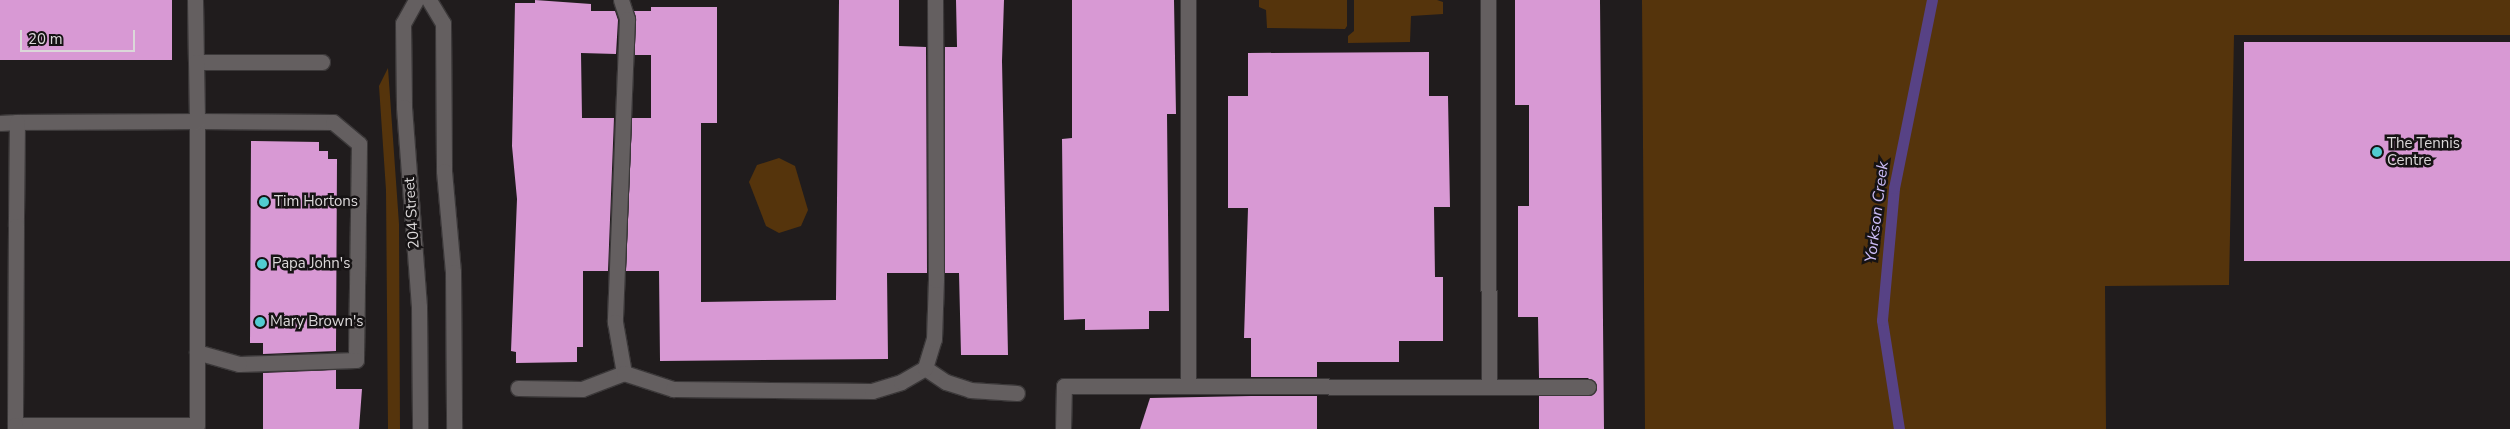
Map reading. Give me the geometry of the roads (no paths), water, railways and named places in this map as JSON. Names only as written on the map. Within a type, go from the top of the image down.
[{"type":"street","points":[[18,122],[15,427],[198,425],[195,0]]},
{"type":"street","name":"204 Street","points":[[416,0],[403,24],[404,107],[420,307],[420,429]]},
{"type":"street","points":[[430,0],[442,23],[444,171],[453,272],[454,429]]},
{"type":"street","points":[[621,0],[627,19],[614,322],[624,373]]},
{"type":"street","points":[[518,388],[582,389],[624,373],[673,389],[872,391],[901,382],[925,368],[934,340],[936,280],[935,0]]},
{"type":"street","points":[[1188,0],[1188,386]]},
{"type":"street","points":[[1488,0],[1489,387]]},
{"type":"street","points":[[196,62],[322,62]]},
{"type":"street","points":[[0,123],[333,122],[359,144],[356,360],[239,364],[198,352]]},
{"type":"street","points":[[925,368],[946,382],[970,390],[1017,392]]},
{"type":"street","points":[[1063,429],[1064,386],[1588,387]]},
{"type":"waterway","name":"Yorkson Creek","points":[[1899,429],[1882,320],[1894,188],[1932,0]]},
{"type":"place","name":"The Tennis Centre","points":[[2377,152]]},
{"type":"place","name":"Tim Hortons","points":[[264,202]]},
{"type":"place","name":"Papa John's","points":[[262,264]]},
{"type":"place","name":"Mary Brown's","points":[[260,322]]}]
